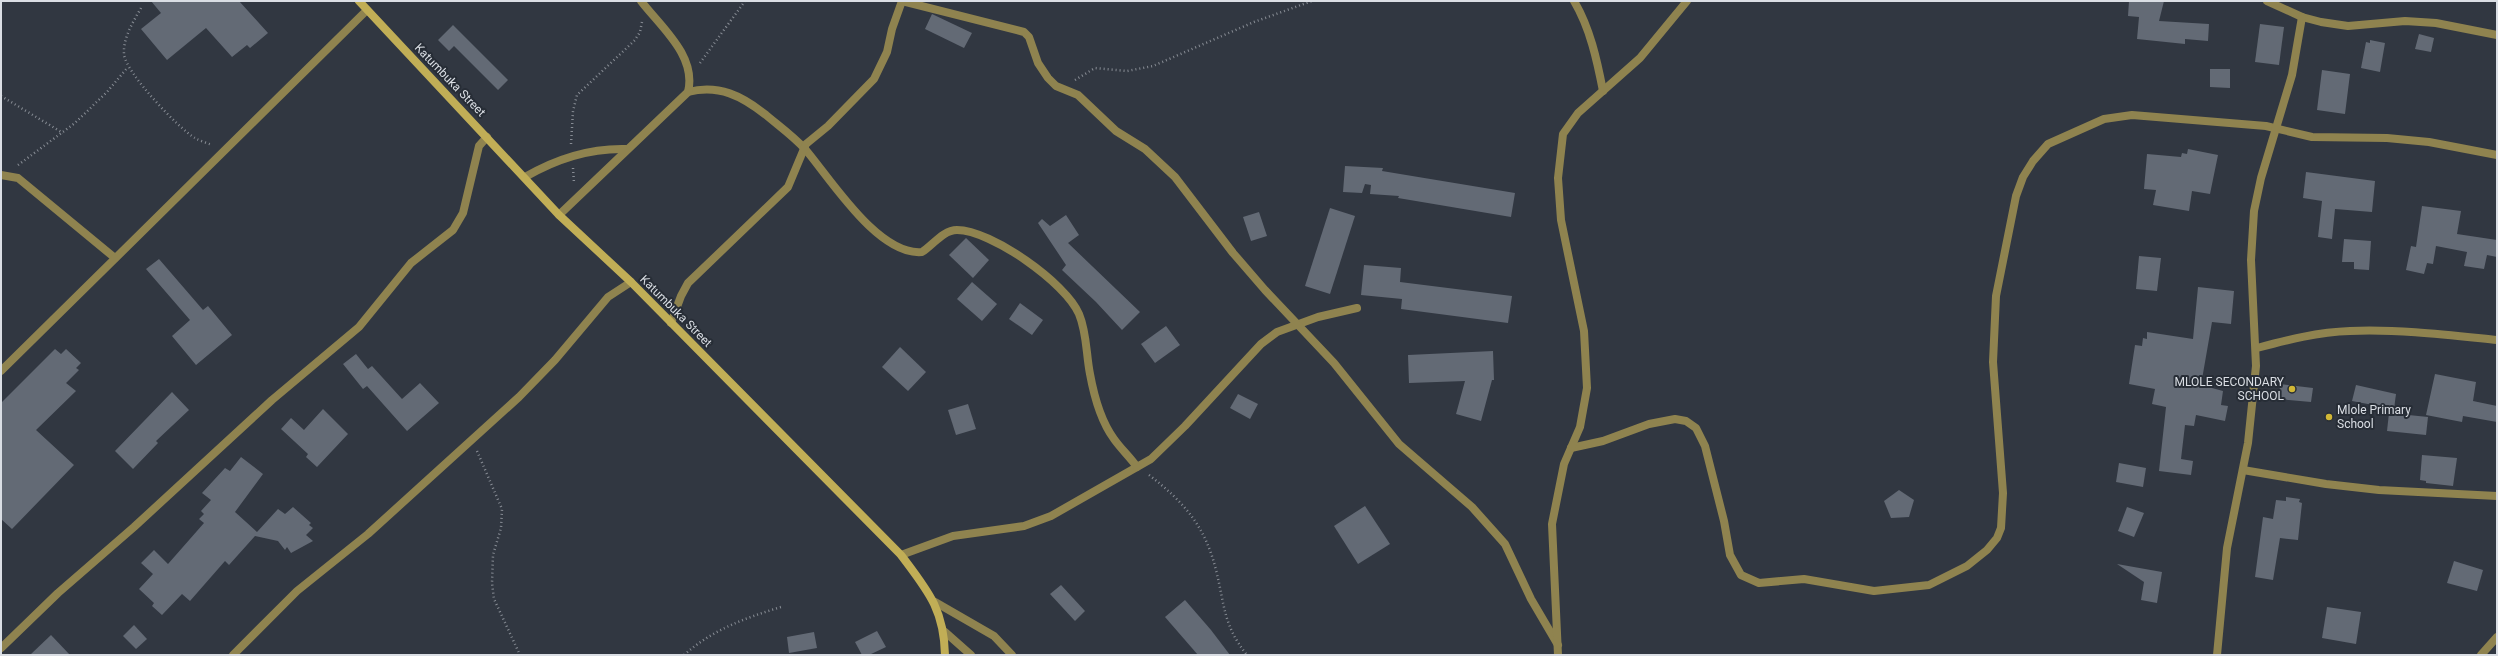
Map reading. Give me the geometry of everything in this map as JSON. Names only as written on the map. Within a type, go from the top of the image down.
[{"type":"main road","name":"Katumbuka Street","points":[[358,1],[560,215],[631,282],[901,555],[935,602],[945,632],[945,655]]},
{"type":"street","points":[[671,323],[681,296],[697,273],[788,187],[804,148],[874,79],[887,52],[892,29],[902,1],[1024,32],[1030,38],[1038,64],[1048,78],[1056,86],[1066,89],[1084,99],[1116,131],[1145,149],[1175,177],[1233,253],[1296,324],[1334,363],[1399,444],[1472,507],[1505,544],[1529,594],[1558,645]]},
{"type":"street","points":[[1574,1],[1597,59],[1602,91]]},
{"type":"street","points":[[1558,655],[1552,524],[1564,464],[1582,418],[1587,388],[1587,363],[1584,331],[1563,238],[1558,178],[1559,159],[1565,130],[1578,114],[1640,58],[1687,1]]},
{"type":"street","points":[[2267,1],[2302,17],[2348,26],[2405,21],[2436,23],[2497,35]]},
{"type":"street","points":[[642,2],[684,58],[690,78],[688,92]]},
{"type":"street","points":[[1,371],[224,149],[367,10]]},
{"type":"street","points":[[2217,655],[2227,548],[2251,422],[2257,348],[2251,260],[2253,224],[2260,178],[2292,75],[2302,17]]},
{"type":"street","points":[[560,215],[626,149],[688,92],[716,89],[738,96],[786,130],[804,148],[856,214],[876,232],[905,250],[922,252],[952,231],[967,231],[983,236],[1009,250],[1059,286],[1079,315],[1086,341],[1091,377],[1102,416],[1113,438],[1137,467]]},
{"type":"street","points":[[1571,448],[1603,441],[1667,420],[1675,419],[1692,425],[1701,437],[1711,462],[1730,555],[1735,567],[1748,580],[1759,583],[1804,579],[1874,591],[1909,589],[1929,585],[1967,566],[1987,550],[1997,538],[2001,528],[2003,493],[1993,362],[1996,296],[2016,196],[2023,177],[2033,161],[2048,144],[2087,125],[2119,116],[2145,115],[2276,128],[2312,137],[2387,138],[2429,142],[2497,155]]},
{"type":"street","points":[[1,648],[58,593],[134,527],[262,408],[359,327],[411,263],[453,230],[463,213],[479,146],[487,137]]},
{"type":"street","points":[[525,178],[572,155],[603,150],[626,149]]},
{"type":"street","points":[[5,175],[18,178],[115,258]]},
{"type":"street","points":[[233,655],[297,591],[368,534],[467,444],[555,360],[608,297],[631,282]]},
{"type":"street","points":[[901,555],[953,536],[1039,522],[1137,467],[1163,448],[1261,344],[1278,332],[1296,324],[1357,308]]},
{"type":"street","points":[[2257,348],[2315,335],[2350,331],[2420,332],[2497,340]]},
{"type":"street","points":[[2243,470],[2326,484],[2379,490],[2497,496]]},
{"type":"street","points":[[935,602],[994,636],[1012,655]]},
{"type":"street","points":[[945,632],[971,655]]},
{"type":"street","points":[[2481,655],[2497,636]]},
{"type":"path","points":[[690,78],[745,1]]},
{"type":"path","points":[[1066,89],[1074,80],[1091,70],[1108,68],[1127,71],[1153,66],[1254,22],[1312,1]]},
{"type":"path","points":[[577,198],[571,132],[575,99],[639,36],[642,2]]},
{"type":"path","points":[[141,8],[126,41],[124,54],[128,67],[177,124],[195,138],[224,149]]},
{"type":"path","points":[[5,175],[63,133],[107,92],[128,67]]},
{"type":"path","points":[[1,96],[63,133]]},
{"type":"path","points":[[467,444],[479,453],[488,480],[502,509],[501,528],[494,555],[492,583],[496,604],[516,643],[520,655]]},
{"type":"path","points":[[1137,467],[1172,493],[1201,529],[1216,570],[1229,630],[1247,655]]},
{"type":"path","points":[[684,655],[700,640],[724,626],[781,607]]},
{"type":"building","points":[[151,1],[239,1],[268,33],[250,48],[247,45],[232,57],[206,28],[167,60],[141,29],[161,13]]},
{"type":"building","points":[[2129,1],[2164,1],[2159,21],[2209,24],[2208,41],[2185,39],[2185,44],[2137,39],[2139,17],[2128,16]]},
{"type":"building","points":[[932,14],[972,33],[964,48],[925,29]]},
{"type":"building","points":[[2260,24],[2284,27],[2279,65],[2255,62]]},
{"type":"building","points":[[453,25],[508,80],[498,90],[454,46],[449,51],[438,40]]},
{"type":"building","points":[[2419,34],[2434,38],[2431,52],[2415,49]]},
{"type":"building","points":[[2370,40],[2385,43],[2380,72],[2361,68],[2366,42],[2370,43]]},
{"type":"building","points":[[2210,69],[2230,69],[2230,88],[2210,87]]},
{"type":"building","points":[[2322,70],[2350,74],[2345,114],[2317,110]]},
{"type":"building","points":[[2188,149],[2218,155],[2210,194],[2192,191],[2189,211],[2153,205],[2156,190],[2144,189],[2147,154],[2181,157],[2182,153],[2187,154]]},
{"type":"building","points":[[1345,166],[1383,168],[1382,171],[1515,193],[1511,217],[1398,198],[1399,196],[1370,194],[1371,185],[1365,184],[1362,193],[1343,192]]},
{"type":"building","points":[[2306,172],[2375,181],[2372,212],[2335,209],[2332,239],[2318,237],[2322,201],[2303,198]]},
{"type":"building","points":[[2422,206],[2461,211],[2457,234],[2497,240],[2497,257],[2487,255],[2484,269],[2464,266],[2467,252],[2436,246],[2433,264],[2427,263],[2424,274],[2406,270],[2411,246],[2416,247]]},
{"type":"building","points":[[1330,208],[1355,216],[1330,294],[1305,286]]},
{"type":"building","points":[[1259,212],[1267,236],[1251,241],[1243,217]]},
{"type":"building","points":[[1066,215],[1079,235],[1068,243],[1140,312],[1122,330],[1096,302],[1062,270],[1066,265],[1038,223],[1042,219],[1050,226]]},
{"type":"building","points":[[966,238],[989,260],[973,278],[949,255]]},
{"type":"building","points":[[2344,239],[2371,241],[2369,270],[2354,269],[2354,262],[2342,262]]},
{"type":"building","points":[[2139,256],[2161,258],[2157,291],[2136,289]]},
{"type":"building","points":[[159,259],[203,310],[208,306],[232,335],[196,365],[172,336],[190,320],[146,269]]},
{"type":"building","points":[[1364,265],[1401,268],[1400,282],[1512,296],[1508,323],[1401,309],[1402,299],[1361,295]]},
{"type":"building","points":[[972,282],[997,304],[982,321],[957,299]]},
{"type":"building","points":[[2198,287],[2234,291],[2231,324],[2212,322],[2201,385],[2223,391],[2221,405],[2228,406],[2225,421],[2196,415],[2194,426],[2185,425],[2181,459],[2193,461],[2191,475],[2159,471],[2166,407],[2152,404],[2155,389],[2129,384],[2135,345],[2142,346],[2143,338],[2147,339],[2147,332],[2193,339]]},
{"type":"building","points":[[1020,303],[1043,320],[1032,335],[1009,319]]},
{"type":"building","points":[[1166,326],[1180,345],[1155,363],[1141,344]]},
{"type":"building","points":[[900,347],[926,372],[908,391],[882,367]]},
{"type":"building","points":[[55,349],[61,354],[66,349],[81,363],[76,368],[79,370],[66,383],[76,391],[36,430],[74,465],[12,529],[1,519],[1,403]]},
{"type":"building","points":[[1493,351],[1494,380],[1492,380],[1481,421],[1456,414],[1465,381],[1409,383],[1408,355]]},
{"type":"building","points":[[356,354],[368,369],[372,366],[402,399],[420,383],[439,403],[407,431],[367,386],[363,389],[343,364]]},
{"type":"building","points":[[2435,374],[2476,382],[2473,401],[2497,406],[2497,422],[2463,416],[2462,422],[2426,415]]},
{"type":"building","name":"MLOLE SECONDARY SCHOOL","points":[[2280,384],[2313,388],[2311,402],[2279,399]]},
{"type":"building","points":[[2356,385],[2396,394],[2394,409],[2352,401]]},
{"type":"building","points":[[172,392],[189,410],[156,441],[158,443],[133,469],[115,451]]},
{"type":"building","points":[[1238,394],[1258,404],[1250,419],[1230,408]]},
{"type":"building","points":[[968,404],[976,429],[956,435],[948,410]]},
{"type":"building","points":[[323,409],[348,434],[317,467],[306,457],[308,454],[281,429],[291,418],[304,430]]},
{"type":"building","points":[[2389,413],[2428,417],[2426,435],[2387,431]]},
{"type":"building","points":[[2422,455],[2457,458],[2453,486],[2426,483],[2426,481],[2420,480]]},
{"type":"building","points":[[241,457],[263,474],[235,512],[257,532],[278,509],[285,514],[293,507],[311,523],[309,525],[313,528],[306,535],[313,541],[291,553],[287,547],[285,550],[278,541],[255,536],[229,565],[225,561],[190,601],[182,594],[162,615],[152,606],[154,603],[139,589],[153,574],[141,563],[154,550],[168,564],[204,523],[199,519],[204,514],[201,511],[211,500],[202,493],[225,468],[230,471]]},
{"type":"building","points":[[2119,463],[2146,468],[2143,487],[2116,482]]},
{"type":"building","points":[[1899,490],[1914,500],[1909,517],[1891,518],[1884,501]]},
{"type":"building","points":[[2286,497],[2300,499],[2299,502],[2302,503],[2298,540],[2280,538],[2273,580],[2255,577],[2263,517],[2273,519],[2276,500],[2286,501]]},
{"type":"building","points":[[1365,506],[1390,544],[1358,564],[1334,526]]},
{"type":"building","points":[[2127,507],[2144,513],[2134,537],[2118,531]]},
{"type":"building","points":[[2454,561],[2483,570],[2477,591],[2447,583]]},
{"type":"building","points":[[2117,564],[2162,572],[2157,603],[2141,600],[2144,582]]},
{"type":"building","points":[[1061,585],[1085,611],[1075,621],[1050,594]]},
{"type":"building","points":[[1185,600],[1230,655],[1198,655],[1165,617]]},
{"type":"building","points":[[2327,607],[2361,612],[2356,644],[2322,638]]},
{"type":"building","points":[[134,625],[147,639],[136,649],[123,636]]},
{"type":"building","points":[[877,631],[886,647],[869,655],[862,655],[855,642]]},
{"type":"building","points":[[814,632],[817,648],[789,653],[787,637]]},
{"type":"building","points":[[51,635],[70,655],[30,655]]},
{"type":"place","name":"MLOLE SECONDARY SCHOOL","points":[[2292,389]]},
{"type":"place","name":"Mlole Primary School","points":[[2329,417]]}]
